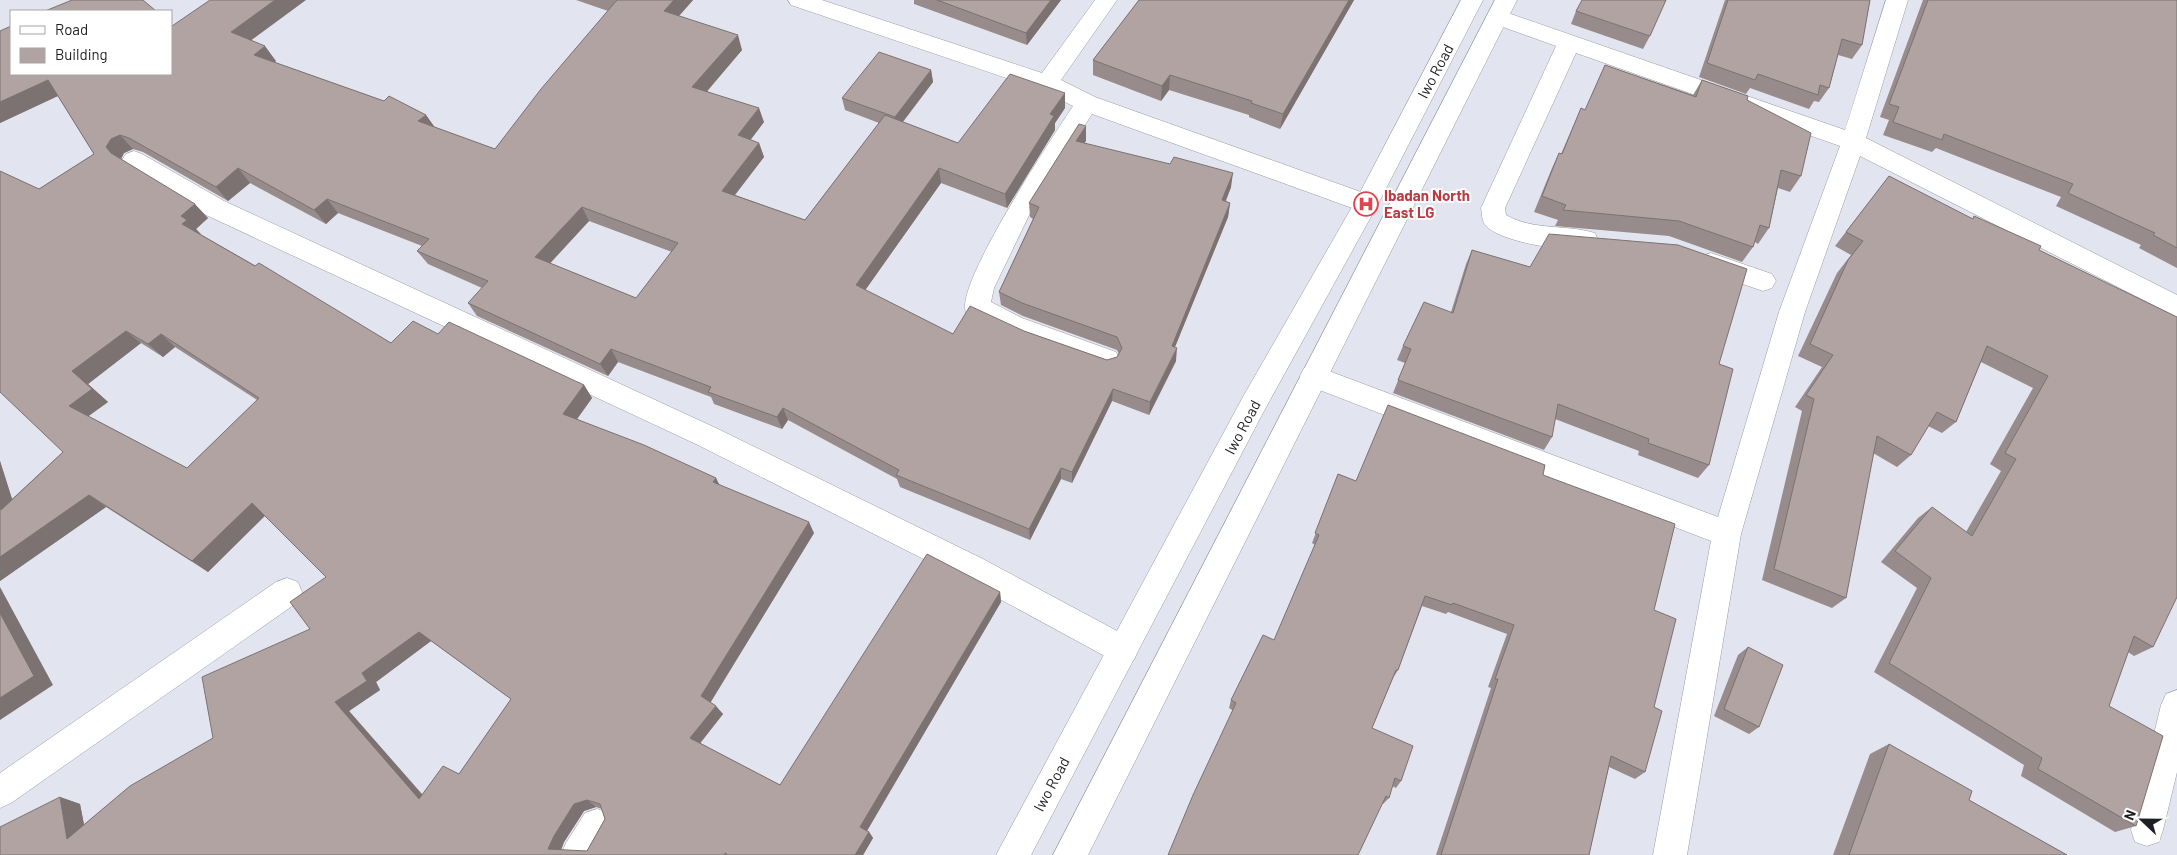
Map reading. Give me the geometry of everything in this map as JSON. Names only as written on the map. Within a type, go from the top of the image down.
[{"type":"main road","points":[[799,0],[1047,83],[1087,103],[1366,204]]},
{"type":"main road","points":[[1047,83],[1106,0]]},
{"type":"main road","name":"Iwo Road","points":[[1013,855],[1254,403],[1366,204],[1472,0]]},
{"type":"main road","points":[[1670,855],[1727,534],[1792,312],[1854,142],[1897,0]]},
{"type":"main road","points":[[1501,9],[1569,43],[1854,142],[2177,307]]},
{"type":"main road","name":"Iwo Road","points":[[1070,855],[1501,9]]},
{"type":"main road","points":[[1569,43],[1493,208],[1495,220],[1505,227],[1528,235],[1608,242]]},
{"type":"main road","points":[[1087,103],[1024,201],[981,288],[977,307],[1013,326],[1107,360]]},
{"type":"main road","points":[[134,160],[215,208],[708,437],[971,568],[1123,650]]},
{"type":"main road","points":[[1686,254],[1763,281]]},
{"type":"main road","points":[[1313,376],[1727,534]]},
{"type":"main road","points":[[0,792],[287,592]]},
{"type":"main road","points":[[2147,830],[2177,705]]},
{"type":"main road","points":[[578,855],[597,825]]},
{"type":"building","points":[[72,0],[143,0],[155,10],[47,10]]},
{"type":"building","points":[[210,0],[275,0],[231,32],[265,46],[254,55],[384,101],[389,96],[426,115],[418,121],[495,149],[541,89],[617,0],[674,0],[664,11],[738,35],[692,87],[759,108],[738,135],[759,143],[722,191],[805,220],[885,115],[958,143],[1010,74],[1065,93],[1050,114],[1054,116],[1005,194],[939,168],[856,285],[953,334],[970,306],[1024,331],[1107,360],[1117,357],[1122,348],[1117,337],[1022,303],[999,292],[1039,207],[1029,203],[1079,124],[1086,126],[1076,141],[1170,164],[1174,157],[1233,173],[1222,200],[1230,203],[1172,346],[1177,348],[1150,402],[1113,389],[1072,472],[1061,468],[1029,529],[896,475],[899,470],[783,408],[777,417],[708,392],[711,387],[611,349],[600,364],[468,303],[488,281],[417,251],[429,239],[327,199],[314,210],[238,168],[216,187],[129,138],[120,135],[111,139],[106,147],[111,153],[195,204],[181,216],[187,220],[182,224],[255,266],[259,263],[391,343],[413,321],[438,334],[449,322],[584,385],[563,414],[644,445],[716,478],[713,482],[809,522],[701,696],[716,706],[690,738],[780,785],[927,554],[1000,592],[860,827],[869,832],[855,855],[728,855],[725,853],[724,855],[0,855],[0,827],[60,797],[67,839],[130,786],[213,738],[202,677],[310,629],[290,602],[326,577],[252,503],[192,561],[89,495],[0,557],[0,507],[1,510],[63,452],[0,392],[0,171],[39,189],[94,154],[48,80],[0,102],[0,31],[10,26],[10,75],[172,75],[172,26]],"holes":[[[582,207],[678,243],[636,298],[535,257]],[[126,331],[148,344],[161,334],[259,398],[187,468],[69,406],[92,389],[72,371]],[[419,632],[511,699],[459,774],[443,766],[419,799],[335,702],[367,681],[362,673]],[[587,800],[600,804],[605,819],[587,851],[548,849],[574,804]]]},
{"type":"building","points":[[937,0],[1051,0],[1026,33]]},
{"type":"building","points":[[1139,0],[1349,0],[1283,114],[1251,103],[1252,101],[1170,75],[1162,86],[1093,60]]},
{"type":"building","points":[[1582,0],[1666,0],[1650,36],[1576,11]]},
{"type":"building","points":[[1728,0],[1870,0],[1862,45],[1842,39],[1829,88],[1820,85],[1818,95],[1758,74],[1755,80],[1707,63]]},
{"type":"building","points":[[1928,0],[2177,0],[2177,248],[2153,235],[2155,233],[2068,193],[2073,184],[1944,134],[1942,140],[1893,122],[1899,107],[1889,104]]},
{"type":"building","points":[[879,52],[931,70],[895,117],[842,98]]},
{"type":"building","points":[[1605,65],[1696,97],[1702,80],[1748,96],[1747,100],[1811,133],[1801,176],[1781,170],[1769,228],[1760,225],[1753,247],[1679,221],[1563,210],[1566,205],[1542,196],[1559,153],[1562,154],[1581,108],[1585,110]]},
{"type":"building","points":[[1889,176],[1973,219],[1974,216],[2041,246],[2039,250],[2177,317],[2177,597],[2153,647],[2134,636],[2109,706],[2163,736],[2136,826],[2038,769],[2042,758],[1889,663],[1931,578],[1895,551],[1932,507],[1972,536],[2016,459],[2005,453],[2048,376],[1987,346],[1956,422],[1937,412],[1911,455],[1877,436],[1846,598],[1774,569],[1814,399],[1806,395],[1833,355],[1810,344],[1848,260],[1863,241],[1846,232]]},
{"type":"building","points":[[1549,234],[1678,245],[1747,269],[1719,364],[1733,369],[1709,465],[1648,443],[1649,439],[1558,404],[1552,437],[1398,380],[1411,349],[1403,346],[1424,302],[1453,313],[1472,250],[1530,267]]},
{"type":"building","points":[[1388,405],[1545,465],[1543,475],[1675,524],[1654,610],[1676,619],[1654,707],[1662,711],[1645,772],[1611,756],[1589,855],[1441,855],[1498,679],[1495,679],[1514,625],[1453,603],[1452,605],[1425,596],[1398,670],[1396,670],[1372,728],[1413,746],[1401,781],[1395,778],[1389,798],[1386,796],[1358,855],[1168,855],[1193,795],[1236,703],[1231,700],[1263,635],[1274,640],[1319,535],[1315,533],[1338,474],[1356,481]]},
{"type":"building","points":[[0,613],[34,676],[0,698]]},
{"type":"building","points":[[1748,647],[1783,665],[1759,727],[1724,709]]},
{"type":"building","points":[[1889,744],[1972,791],[1969,800],[2067,855],[1849,855]]},
{"type":"place","name":"Ibadan North East LG","points":[[1366,204]]}]
